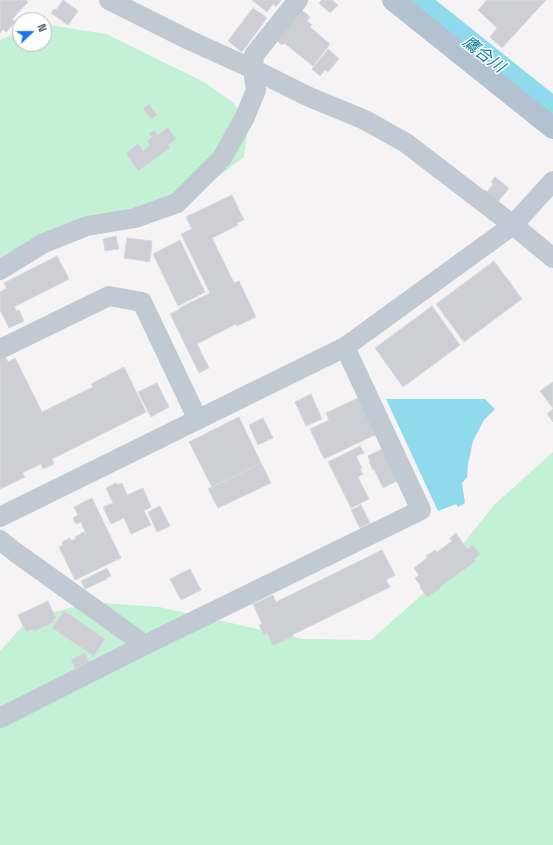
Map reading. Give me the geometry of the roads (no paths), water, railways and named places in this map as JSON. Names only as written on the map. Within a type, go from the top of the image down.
[{"type":"main road","points":[[393,0],[553,128]]},
{"type":"street","points":[[109,0],[188,40],[253,69],[307,96],[365,120],[406,143],[553,258]]},
{"type":"street","points":[[0,270],[44,243],[87,226],[135,218],[177,203],[222,158],[245,117],[256,90],[253,69],[254,55],[298,0]]},
{"type":"street","points":[[0,517],[345,347],[512,225],[553,181]]},
{"type":"street","points":[[0,349],[109,296],[142,302],[198,420]]},
{"type":"street","points":[[0,718],[145,645],[421,510],[345,347]]},
{"type":"street","points":[[0,540],[145,645]]},
{"type":"water","points":[[386,399],[485,399],[495,409],[484,420],[473,441],[467,477],[462,483],[465,503],[458,507],[456,504],[438,511]]},
{"type":"waterway","name":"鷹合川","points":[[414,0],[553,111]]}]
